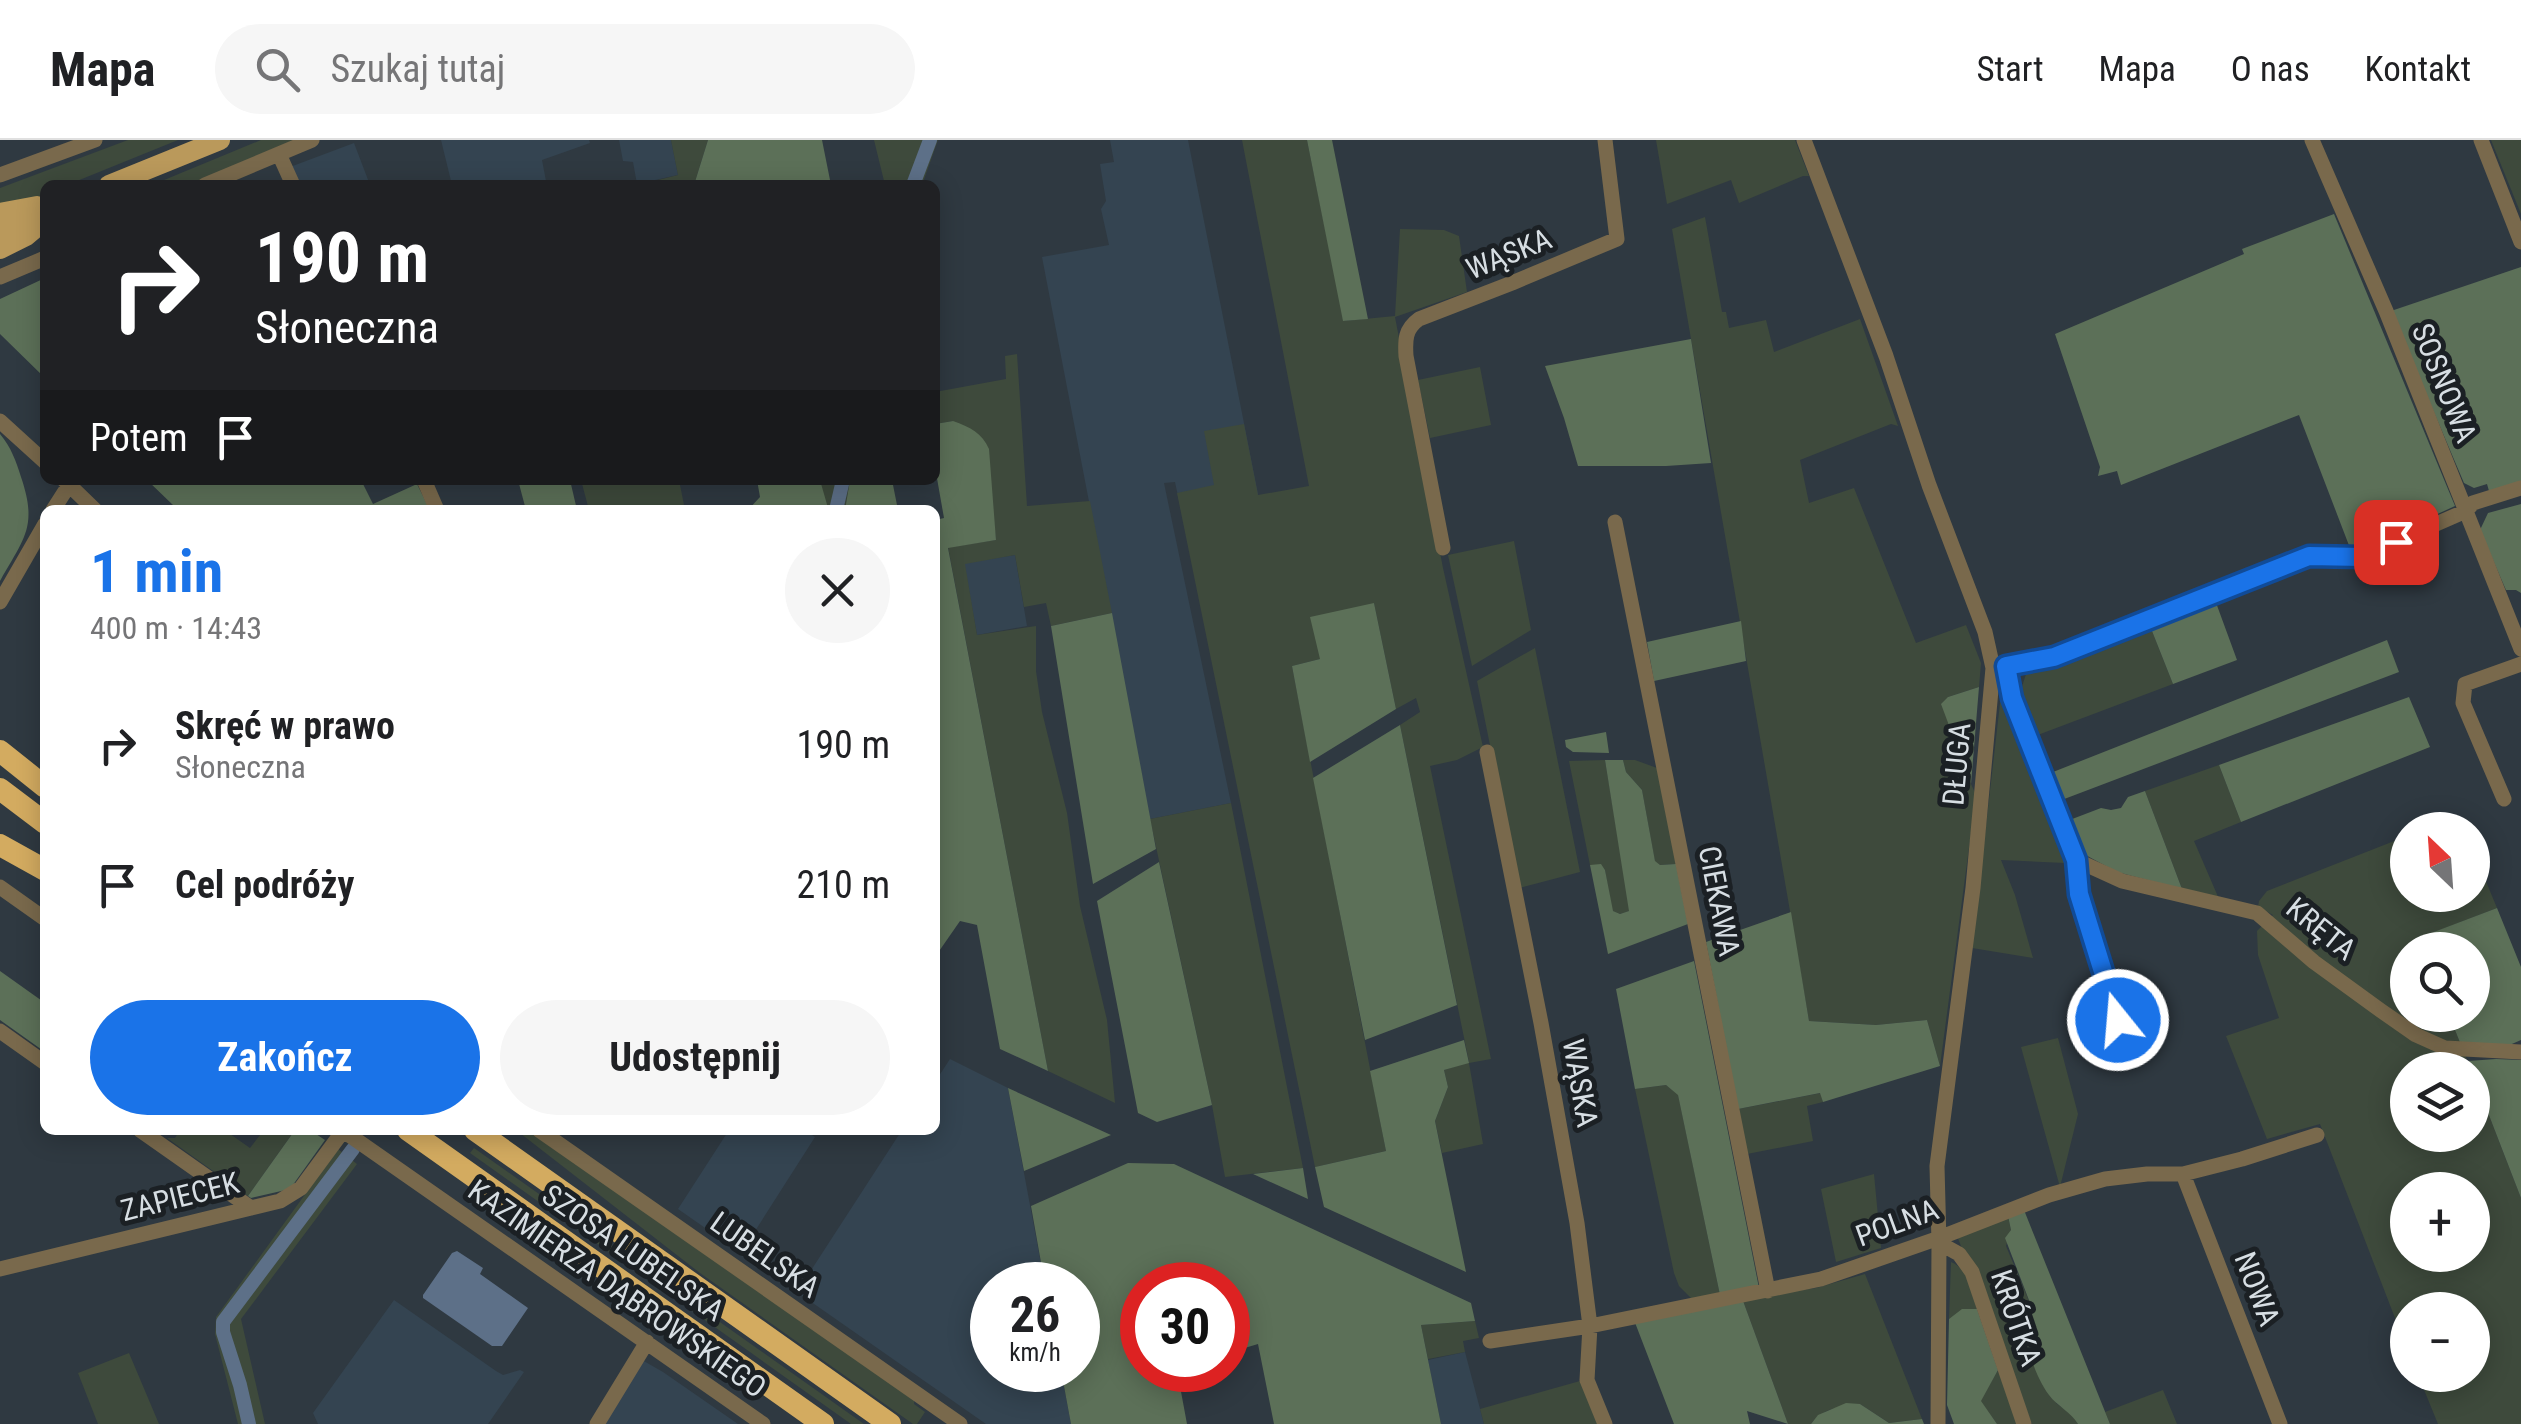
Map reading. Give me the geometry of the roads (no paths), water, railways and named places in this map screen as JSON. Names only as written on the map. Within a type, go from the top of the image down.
[{"type":"highway","points":[[0,751],[40,783]]},
{"type":"highway","points":[[0,789],[40,820]]},
{"type":"highway","points":[[0,845],[40,867]]},
{"type":"highway","name":"SZOSA LUBELSKA","points":[[415,1135],[823,1424]]},
{"type":"highway","name":"SZOSA LUBELSKA","points":[[482,1135],[890,1424]]},
{"type":"main road","points":[[122,180],[220,140]]},
{"type":"main road","points":[[0,212],[40,208]]},
{"type":"main road","points":[[0,230],[40,210]]},
{"type":"main road","points":[[0,249],[40,224]]},
{"type":"street","points":[[0,175],[94,140]]},
{"type":"street","points":[[216,180],[312,140]]},
{"type":"street","name":"WĄSKA","points":[[1443,548],[1406,356],[1406,335],[1412,323],[1427,315],[1618,239],[1605,140]]},
{"type":"street","name":"DŁUGA","points":[[1804,140],[1886,356],[1929,485],[2000,667],[1937,1166],[1938,1424]]},
{"type":"street","name":"SOSNOWA","points":[[2312,140],[2521,649]]},
{"type":"street","points":[[2481,140],[2521,242]]},
{"type":"street","points":[[278,154],[290,180]]},
{"type":"street","points":[[0,277],[40,260]]},
{"type":"street","points":[[0,421],[40,457]]},
{"type":"street","points":[[69,485],[90,505]]},
{"type":"street","points":[[2128,1052],[2079,894],[2076,860],[2000,667],[2054,657],[2309,556],[2362,557],[2466,511],[2472,503],[2521,488]]},
{"type":"street","name":"CIEKAWA","points":[[1615,522],[1768,1291]]},
{"type":"street","points":[[0,602],[40,533]]},
{"type":"street","points":[[2504,798],[2463,702],[2465,684],[2521,664]]},
{"type":"street","name":"WĄSKA","points":[[1487,752],[1574,1205],[1590,1326],[1587,1380],[1605,1424]]},
{"type":"street","name":"KRĘTA","points":[[2076,860],[2122,881],[2257,913],[2367,1001],[2445,1048],[2521,1052]]},
{"type":"street","points":[[0,887],[40,915]]},
{"type":"street","points":[[0,1031],[40,1059]]},
{"type":"street","points":[[147,1135],[251,1208]]},
{"type":"street","name":"ZAPIECEK","points":[[0,1269],[280,1201],[301,1188],[339,1135]]},
{"type":"street","name":"KAZIMIERZA DĄBROWSKIEGO","points":[[350,1135],[763,1424]]},
{"type":"street","name":"LUBELSKA","points":[[546,1135],[960,1424]]},
{"type":"street","name":"POLNA","points":[[1490,1341],[1590,1326],[1821,1279],[1939,1241],[2050,1195],[2105,1180],[2182,1174],[2317,1136]]},
{"type":"street","name":"NOWA","points":[[2182,1174],[2280,1424]]},
{"type":"street","name":"KRÓTKA","points":[[1939,1241],[1966,1260],[1972,1272],[2024,1424]]},
{"type":"street","points":[[597,1424],[647,1342]]},
{"type":"waterway","points":[[915,180],[930,140]]},
{"type":"waterway","points":[[837,505],[842,485]]},
{"type":"waterway","points":[[249,1424],[223,1322],[353,1149]]}]
